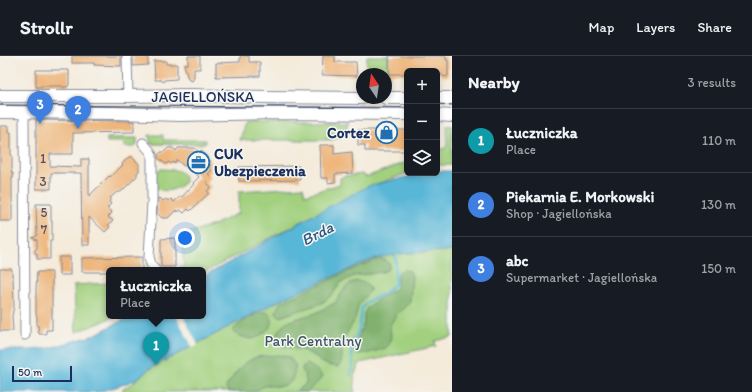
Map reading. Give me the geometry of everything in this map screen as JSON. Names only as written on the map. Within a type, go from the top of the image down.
[{"type":"main road","name":"JAGIELLOŃSKA","points":[[0,96],[192,95],[356,98]]},
{"type":"main road","points":[[392,98],[404,98]]},
{"type":"main road","points":[[440,98],[452,98]]},
{"type":"main road","name":"JAGIELLOŃSKA","points":[[0,112],[404,114]]},
{"type":"main road","points":[[440,116],[452,116]]},
{"type":"street","points":[[127,56],[128,96]]},
{"type":"street","points":[[24,112],[25,335]]},
{"type":"street","points":[[143,143],[152,155],[150,256],[153,267]]},
{"type":"green space","points":[[367,56],[389,56],[389,68],[366,68]]},
{"type":"green space","points":[[245,122],[348,122],[343,134],[332,140],[240,140]]},
{"type":"green space","points":[[447,125],[452,126],[452,165],[440,165],[440,150],[447,147]]},
{"type":"green space","points":[[149,135],[163,135],[163,140],[205,140],[205,144],[151,144]]},
{"type":"green space","points":[[107,138],[137,138],[137,145],[134,147],[124,147],[124,142],[107,142]]},
{"type":"green space","points":[[404,163],[404,174],[368,187],[206,271],[206,267],[182,267],[184,266],[181,235],[214,225],[239,213],[239,191],[303,187],[305,195],[340,184],[340,178],[345,176],[363,174],[366,177]]},
{"type":"green space","points":[[161,169],[180,172],[183,174],[185,182],[179,187],[168,191],[156,188],[155,174]]},
{"type":"green space","name":"Park Centralny","points":[[430,251],[452,251],[452,337],[435,341],[436,346],[360,363],[354,376],[355,392],[122,392],[124,388],[134,383],[134,381],[147,370],[272,304],[314,284],[374,258],[388,255]]},
{"type":"green space","points":[[378,259],[386,260],[390,265],[389,269],[383,272],[354,276],[340,283],[333,294],[322,303],[280,317],[276,313],[280,303]]},
{"type":"green space","points":[[404,270],[410,271],[412,276],[410,301],[397,314],[390,325],[391,338],[389,345],[386,348],[369,353],[357,354],[355,351],[358,337],[364,323],[364,314],[367,308],[379,298],[397,288],[397,278],[399,272]]},
{"type":"green space","points":[[356,281],[367,284],[370,290],[359,304],[355,319],[343,341],[342,358],[338,367],[320,362],[316,357],[305,351],[278,345],[276,342],[278,331],[286,322],[316,313],[335,303],[345,288]]},
{"type":"green space","points":[[106,283],[106,319],[108,319],[76,332],[74,285]]},
{"type":"green space","points":[[262,312],[268,312],[272,322],[267,331],[260,336],[250,339],[239,336],[233,332],[234,328],[241,323]]},
{"type":"green space","points":[[279,355],[289,357],[296,366],[290,383],[284,386],[267,385],[253,392],[228,392],[226,387],[236,372],[246,362],[256,357]]},
{"type":"green space","points":[[306,364],[319,372],[322,376],[321,379],[307,392],[295,392],[306,384],[302,367]]},
{"type":"water","name":"Brda","points":[[440,171],[452,171],[452,251],[399,254],[368,261],[282,299],[147,370],[132,381],[98,392],[0,392],[0,350],[31,350],[49,348],[92,336],[125,319],[206,319],[206,275],[368,186],[411,176],[440,176]]},
{"type":"pier","points":[[178,319],[185,319],[198,345],[193,348]]},
{"type":"building","points":[[72,56],[121,56],[121,66],[94,65],[94,63],[72,63]]},
{"type":"building","points":[[133,56],[148,56],[148,65],[133,66]]},
{"type":"building","points":[[188,56],[200,56],[200,69],[194,69],[194,78],[192,81],[188,79],[184,64],[188,64]]},
{"type":"building","points":[[240,56],[249,56],[249,62],[260,62],[260,76],[216,77],[216,63],[240,62]]},
{"type":"building","points":[[323,56],[335,56],[335,62],[356,62],[356,76],[322,75]]},
{"type":"building","points":[[389,56],[446,56],[446,60],[448,60],[448,76],[444,77],[440,74],[440,68],[404,68],[404,74],[392,74],[392,68],[389,68]]},
{"type":"building","points":[[154,61],[166,61],[166,64],[177,64],[177,79],[164,80],[163,82],[161,80],[155,80]]},
{"type":"building","points":[[36,70],[69,70],[69,85],[67,87],[36,87]]},
{"type":"building","points":[[36,120],[134,121],[134,132],[73,133],[73,154],[50,154],[50,166],[81,167],[81,159],[89,159],[89,196],[109,176],[110,177],[123,165],[122,164],[129,157],[132,157],[139,164],[137,176],[121,192],[117,192],[110,198],[111,199],[109,201],[111,204],[107,208],[112,213],[108,217],[113,221],[108,225],[110,227],[105,232],[89,217],[89,245],[82,245],[81,173],[51,173],[51,189],[36,189]]},
{"type":"building","points":[[0,126],[9,126],[9,132],[11,132],[11,172],[13,173],[12,221],[0,221]]},
{"type":"building","points":[[358,130],[404,130],[404,151],[365,151],[365,145],[358,145]]},
{"type":"building","points":[[320,145],[334,145],[334,154],[352,152],[353,173],[335,174],[335,182],[328,183],[328,178],[321,178]]},
{"type":"building","points":[[168,148],[173,148],[176,151],[178,148],[195,148],[199,152],[201,150],[211,161],[209,163],[211,165],[209,167],[212,170],[208,174],[211,177],[206,182],[211,187],[207,191],[209,193],[190,211],[188,209],[184,213],[180,210],[178,212],[176,210],[168,218],[162,218],[157,213],[158,198],[163,201],[166,199],[168,201],[171,199],[174,202],[181,196],[182,197],[199,177],[187,164],[184,166],[177,160],[174,164],[173,162],[171,164],[169,162],[166,164],[158,158],[158,155],[161,152],[164,152]]},
{"type":"building","points":[[299,166],[300,180],[239,181],[239,167]]},
{"type":"building","points":[[36,204],[51,204],[52,241],[50,241],[50,259],[37,259],[37,254],[35,253],[37,248],[37,240],[32,238],[37,236]]},
{"type":"building","points":[[175,238],[175,267],[161,267],[161,239]]},
{"type":"building","points":[[59,257],[70,257],[70,275],[59,275]]},
{"type":"building","points":[[142,257],[142,267],[106,267],[106,272],[82,272],[82,258]]},
{"type":"building","points":[[0,269],[12,269],[14,306],[12,316],[13,331],[0,331]]},
{"type":"building","points":[[37,272],[52,272],[52,330],[46,330],[46,334],[39,334],[37,325]]},
{"type":"waterway","points":[[350,375],[353,365],[351,347],[359,329],[362,308],[367,302],[387,291],[395,284],[396,254]]},
{"type":"tram line","points":[[440,104],[452,105]]},
{"type":"tram line","points":[[0,105],[404,108]]},
{"type":"place","name":"abc","points":[[40,124]]},
{"type":"place","name":"Piekarnia E. Morkowski","points":[[78,129]]},
{"type":"place","name":"Cortez","points":[[386,133]]},
{"type":"place","name":"CUK Ubezpieczenia","points":[[198,163]]},
{"type":"place","name":"Łuczniczka","points":[[156,365]]}]
